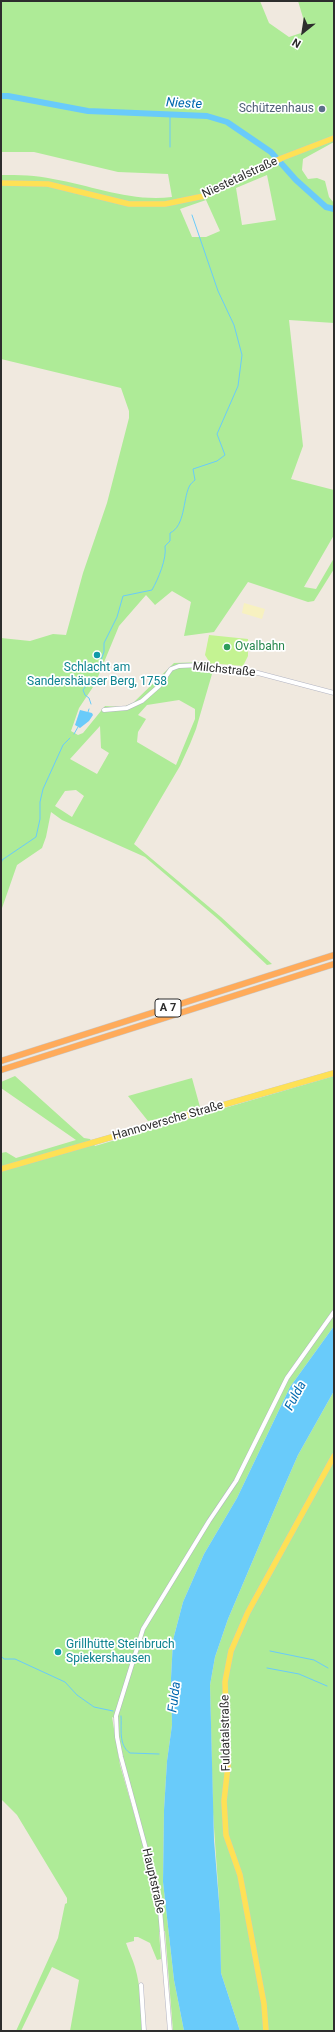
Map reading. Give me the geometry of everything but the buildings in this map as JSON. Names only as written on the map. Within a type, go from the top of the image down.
[{"type":"highway","name":"A 7","points":[[1,1061],[334,955]]},
{"type":"highway","name":"A 7","points":[[1,1070],[334,964]]},
{"type":"main road","name":"Niestetalstraße","points":[[1,183],[48,184],[129,204],[165,204],[204,196],[273,162],[334,138]]},
{"type":"main road","name":"Hannoversche Straße","points":[[1,1169],[334,1073]]},
{"type":"main road","name":"Fuldatalstraße","points":[[266,2031],[264,2004],[240,1875],[226,1835],[224,1801],[228,1766],[225,1682],[231,1651],[248,1612],[334,1456]]},
{"type":"street","name":"Milchstraße","points":[[104,710],[127,708],[142,701],[159,686],[171,669],[179,666],[201,665],[258,673],[334,693]]},
{"type":"street","name":"Hauptstraße","points":[[170,2031],[159,1897],[121,1757],[116,1727],[118,1706],[143,1628],[208,1521],[236,1481],[287,1378],[334,1312]]},
{"type":"street","points":[[142,1985],[144,2031]]},
{"type":"green space","points":[[1,1],[260,1],[269,23],[289,37],[307,31],[298,1],[334,1],[334,142],[303,159],[302,170],[308,179],[317,178],[325,181],[329,197],[334,203],[334,323],[289,320],[303,446],[291,479],[334,490],[334,535],[304,587],[316,589],[334,558],[334,569],[314,601],[308,602],[248,582],[214,632],[184,636],[191,602],[172,591],[155,605],[146,595],[119,626],[95,684],[79,708],[71,731],[78,735],[83,733],[105,706],[123,707],[133,703],[174,663],[203,662],[219,665],[217,671],[212,674],[196,729],[180,766],[134,844],[221,917],[272,964],[267,965],[218,919],[145,857],[62,820],[51,812],[46,837],[42,848],[17,865],[1,911],[1,638],[30,641],[53,634],[66,635],[83,573],[107,503],[129,418],[129,411],[121,388],[1,359],[1,175],[47,178],[141,197],[172,197],[168,174],[118,172],[34,152],[1,152]],"holes":[[[267,175],[276,220],[242,225],[236,188]],[[206,200],[220,231],[206,237],[192,237],[180,209]],[[179,700],[195,709],[195,719],[176,765],[137,742],[138,732],[146,719],[138,715],[147,705]],[[100,726],[101,748],[109,753],[97,774],[70,759]],[[76,790],[84,796],[72,817],[55,806],[65,791]]]},
{"type":"green space","name":"Ovalbahn","points":[[209,635],[248,639],[248,656],[243,666],[210,663],[205,655]]},
{"type":"green space","points":[[15,1076],[84,1138],[90,1139],[95,1146],[334,1076],[334,1326],[290,1387],[237,1498],[204,1554],[183,1602],[173,1640],[171,1678],[172,1725],[167,1761],[164,1810],[163,1882],[174,1980],[184,2031],[173,2031],[165,1931],[159,1932],[161,1959],[157,1960],[150,1943],[138,1937],[134,1937],[134,1941],[126,1943],[137,1975],[142,2031],[70,2031],[79,1980],[52,1967],[21,2031],[16,2031],[58,1938],[67,1898],[17,1815],[1,1799],[1,1153],[6,1152],[16,1158],[76,1140],[1,1088],[1,1082]],"holes":[[[112,1717],[114,1718],[122,1760],[158,1884],[156,1890],[120,1765]]]},
{"type":"green space","points":[[192,1078],[200,1107],[155,1120],[148,1121],[128,1096]]},
{"type":"green space","points":[[334,1391],[334,2031],[240,2031],[221,1973],[220,1914],[213,1813],[210,1685],[215,1657],[228,1619],[298,1455]]},
{"type":"sand","points":[[244,603],[265,609],[262,619],[242,613]]},
{"type":"water","points":[[80,710],[92,713],[93,715],[89,721],[80,728],[75,725]]},
{"type":"water","name":"Fulda","points":[[334,1326],[334,1391],[298,1455],[228,1619],[215,1657],[210,1685],[214,1840],[220,1914],[221,1973],[240,2031],[184,2031],[174,1980],[163,1882],[164,1810],[167,1761],[172,1725],[171,1678],[173,1640],[183,1602],[204,1554],[237,1498],[290,1387]]},
{"type":"waterway","name":"Nieste","points":[[1,96],[88,111],[207,116],[227,122],[271,152],[296,180],[326,207],[334,209]]},
{"type":"waterway","points":[[170,114],[170,147]]},
{"type":"waterway","points":[[98,668],[104,652],[104,643],[117,617],[123,596],[152,590],[157,580],[165,557],[165,546],[170,541],[170,533],[175,530],[181,519],[187,492],[195,480],[193,469],[217,461],[225,455],[217,434],[238,386],[242,355],[234,325],[218,291],[192,215]]},
{"type":"waterway","points":[[91,704],[89,698],[85,695],[83,690],[92,678]]},
{"type":"waterway","points":[[74,734],[78,727]]},
{"type":"waterway","points":[[1,865],[2,860],[36,837],[40,819],[40,802],[43,789],[63,745],[70,738]]},
{"type":"waterway","points":[[270,1651],[314,1660],[328,1668]]},
{"type":"waterway","points":[[1,1656],[4,1659],[15,1659],[65,1682],[77,1695],[94,1707],[113,1711]]},
{"type":"waterway","points":[[267,1668],[299,1674],[327,1686]]},
{"type":"waterway","points":[[121,1716],[121,1736],[126,1750],[130,1753],[159,1754]]},
{"type":"place","name":"Schützenhaus","points":[[322,109]]},
{"type":"place","name":"Ovalbahn","points":[[227,647]]},
{"type":"place","name":"Schlacht am Sandershäuser Berg, 1758","points":[[97,655]]},
{"type":"place","name":"Grillhütte Steinbruch Spiekershausen","points":[[58,1652]]}]
